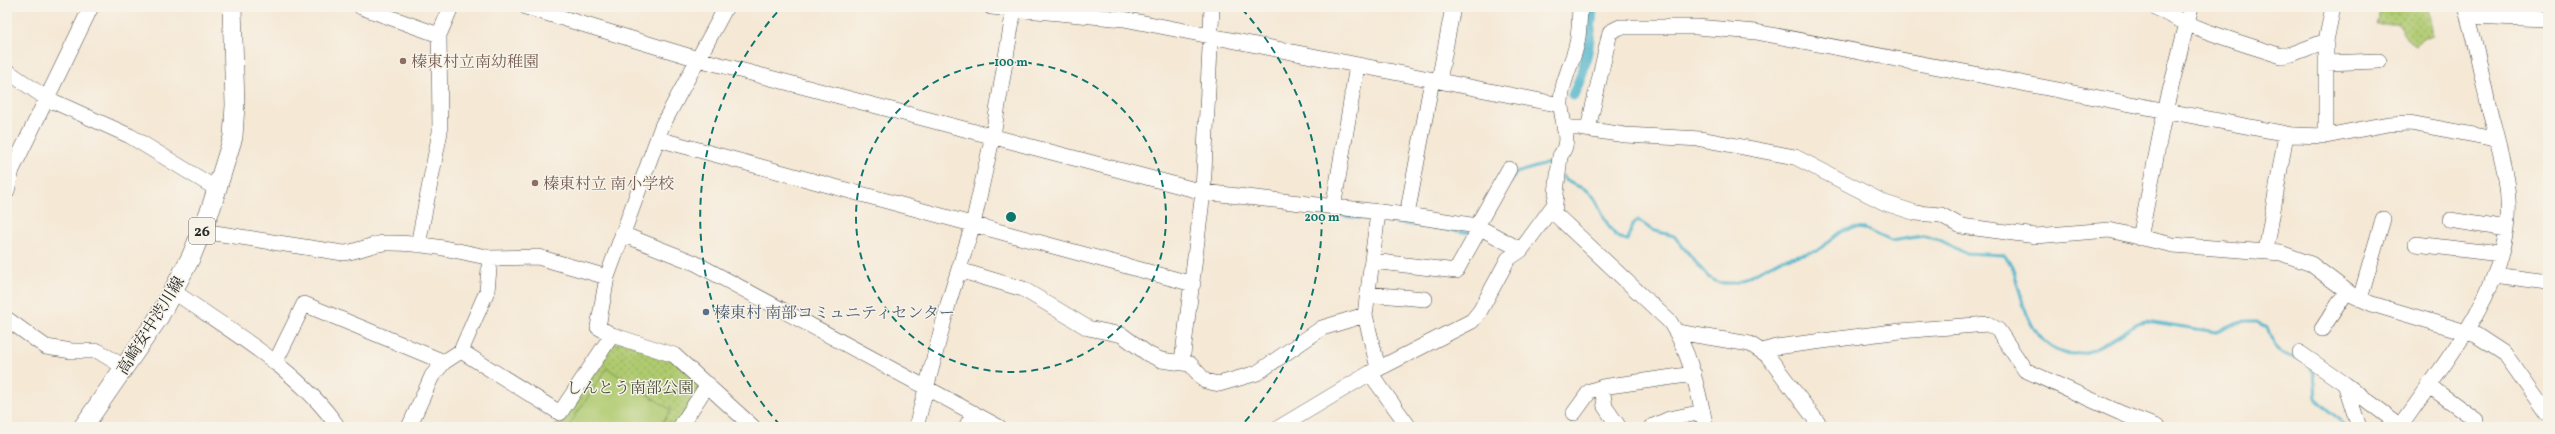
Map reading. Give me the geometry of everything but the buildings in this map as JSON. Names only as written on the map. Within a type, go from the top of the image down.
[{"type":"main road","name":"高崎安中渋川線","points":[[83,427],[159,317],[202,231],[217,189],[233,137],[235,105],[232,7]]},
{"type":"street","points":[[7,191],[12,170],[91,7]]},
{"type":"street","points":[[361,7],[439,36]]},
{"type":"street","points":[[418,245],[440,132],[439,36],[451,7]]},
{"type":"street","points":[[526,7],[698,59],[994,135],[1203,192],[1407,216],[1479,227],[1521,250]]},
{"type":"street","points":[[726,7],[658,139],[607,277],[598,327],[612,335],[666,351],[682,361],[753,427]]},
{"type":"street","points":[[991,7],[1077,11],[1124,19],[1561,106]]},
{"type":"street","points":[[1182,362],[1193,284],[1203,192],[1212,7]]},
{"type":"street","points":[[1407,216],[1453,7]]},
{"type":"street","points":[[1580,7],[1577,46],[1562,91],[1561,106],[1565,150],[1560,156],[1554,213],[1670,322],[1677,332],[1694,374],[1706,427]]},
{"type":"street","points":[[2155,7],[2170,17],[2281,56],[2292,54],[2326,41]]},
{"type":"street","points":[[2140,238],[2165,112],[2191,7]]},
{"type":"street","points":[[2326,136],[2326,41],[2333,7]]},
{"type":"street","points":[[916,427],[949,301],[973,224],[994,135],[1014,9]]},
{"type":"street","points":[[2300,353],[2345,384],[2400,426],[2465,332],[2494,275],[2507,229],[2507,186],[2467,12],[2548,19]]},
{"type":"street","points":[[1588,129],[1607,36],[1610,32],[1620,27],[1696,27],[1756,32],[2165,112],[2286,134],[2326,136],[2388,124],[2410,123],[2496,139]]},
{"type":"street","points":[[2326,63],[2379,61]]},
{"type":"street","points":[[1333,208],[1357,66]]},
{"type":"street","points":[[7,71],[46,98],[130,136],[217,189]]},
{"type":"street","points":[[1564,128],[1588,129],[1625,135],[1701,139],[1795,157],[1885,203],[1916,212],[1941,216],[1961,226],[2036,236],[2108,230],[2173,245],[2266,251],[2305,261],[2360,299],[2465,332],[2490,342],[2506,354],[2548,415]]},
{"type":"street","points":[[2266,251],[2286,134]]},
{"type":"street","points":[[658,139],[1193,284]]},
{"type":"street","points":[[1372,261],[1456,272],[1509,169]]},
{"type":"street","points":[[1280,427],[1374,371],[1472,322],[1480,312],[1508,259],[1521,250],[1554,206]]},
{"type":"street","points":[[1378,213],[1365,315],[1374,371],[1408,427]]},
{"type":"street","points":[[2360,299],[2383,219]]},
{"type":"street","points":[[2450,220],[2507,229]]},
{"type":"street","points":[[202,231],[342,253],[354,252],[383,243],[443,247],[490,258],[538,257],[607,277]]},
{"type":"street","points":[[622,234],[695,263],[999,427]]},
{"type":"street","points":[[2416,244],[2500,254]]},
{"type":"street","points":[[409,427],[432,376],[444,362],[461,352],[487,291],[490,258]]},
{"type":"street","points":[[959,270],[1023,289],[1088,328],[1122,335],[1148,354],[1161,360],[1190,364],[1205,381],[1219,384],[1257,372],[1322,328],[1365,315]]},
{"type":"street","points":[[2494,275],[2548,282]]},
{"type":"street","points":[[173,291],[275,363],[319,402],[338,427]]},
{"type":"street","points":[[2322,329],[2347,291]]},
{"type":"street","points":[[1368,294],[1425,299]]},
{"type":"street","points":[[275,363],[304,304],[444,362]]},
{"type":"street","points":[[7,319],[46,347],[72,351],[98,352],[124,367]]},
{"type":"street","points":[[1763,351],[1776,347],[1900,331],[1988,324],[1998,330],[2024,370],[2116,411],[2157,427]]},
{"type":"street","points":[[1677,332],[1750,344],[1763,351],[1821,427]]},
{"type":"street","points":[[461,352],[560,413],[612,335]]},
{"type":"street","points":[[1574,412],[1590,392],[1602,387],[1694,374]]},
{"type":"street","points":[[680,427],[708,384]]},
{"type":"street","points":[[2345,384],[2359,427]]},
{"type":"street","points":[[2428,385],[2476,420],[2470,427]]},
{"type":"street","points":[[1602,387],[1605,407],[1620,427]]},
{"type":"street","points":[[1651,427],[1668,419],[1702,412]]},
{"type":"street","points":[[966,427],[974,413]]},
{"type":"green space","points":[[2382,7],[2428,7],[2433,36],[2424,37],[2415,45],[2409,41],[2398,24],[2376,24]]},
{"type":"green space","name":"しんとう南部公園","points":[[623,342],[672,358],[702,386],[675,427],[554,427],[611,344]]},
{"type":"green space","points":[[607,368],[671,410],[660,427],[568,427]]},
{"type":"waterway","points":[[1573,95],[1585,63],[1589,41],[1592,7]]},
{"type":"waterway","points":[[1510,183],[1516,173],[1549,163],[1554,165]]},
{"type":"waterway","points":[[1563,176],[1566,180],[1590,192],[1597,202],[1607,223],[1616,235],[1628,240],[1633,224],[1638,220],[1652,230],[1674,236],[1708,277],[1719,283],[1736,283],[1782,259],[1817,251],[1840,232],[1853,228],[1865,229],[1891,241],[1923,236],[1940,240],[1965,253],[2004,255],[2014,271],[2023,303],[2032,325],[2045,342],[2054,349],[2064,353],[2075,354],[2093,350],[2138,323],[2146,321],[2216,332],[2244,321],[2257,321],[2267,328],[2274,345],[2282,353],[2298,360]]},
{"type":"waterway","points":[[1333,214],[1373,220]]},
{"type":"waterway","points":[[1381,221],[1472,233]]},
{"type":"waterway","points":[[2311,369],[2314,373],[2316,398],[2347,427]]},
{"type":"place","name":"榛東村立南幼稚園","points":[[403,61]]},
{"type":"place","name":"榛東村立 南小学校","points":[[535,183]]},
{"type":"place","name":"榛東村 南部コミュニティセンター","points":[[706,312]]}]
